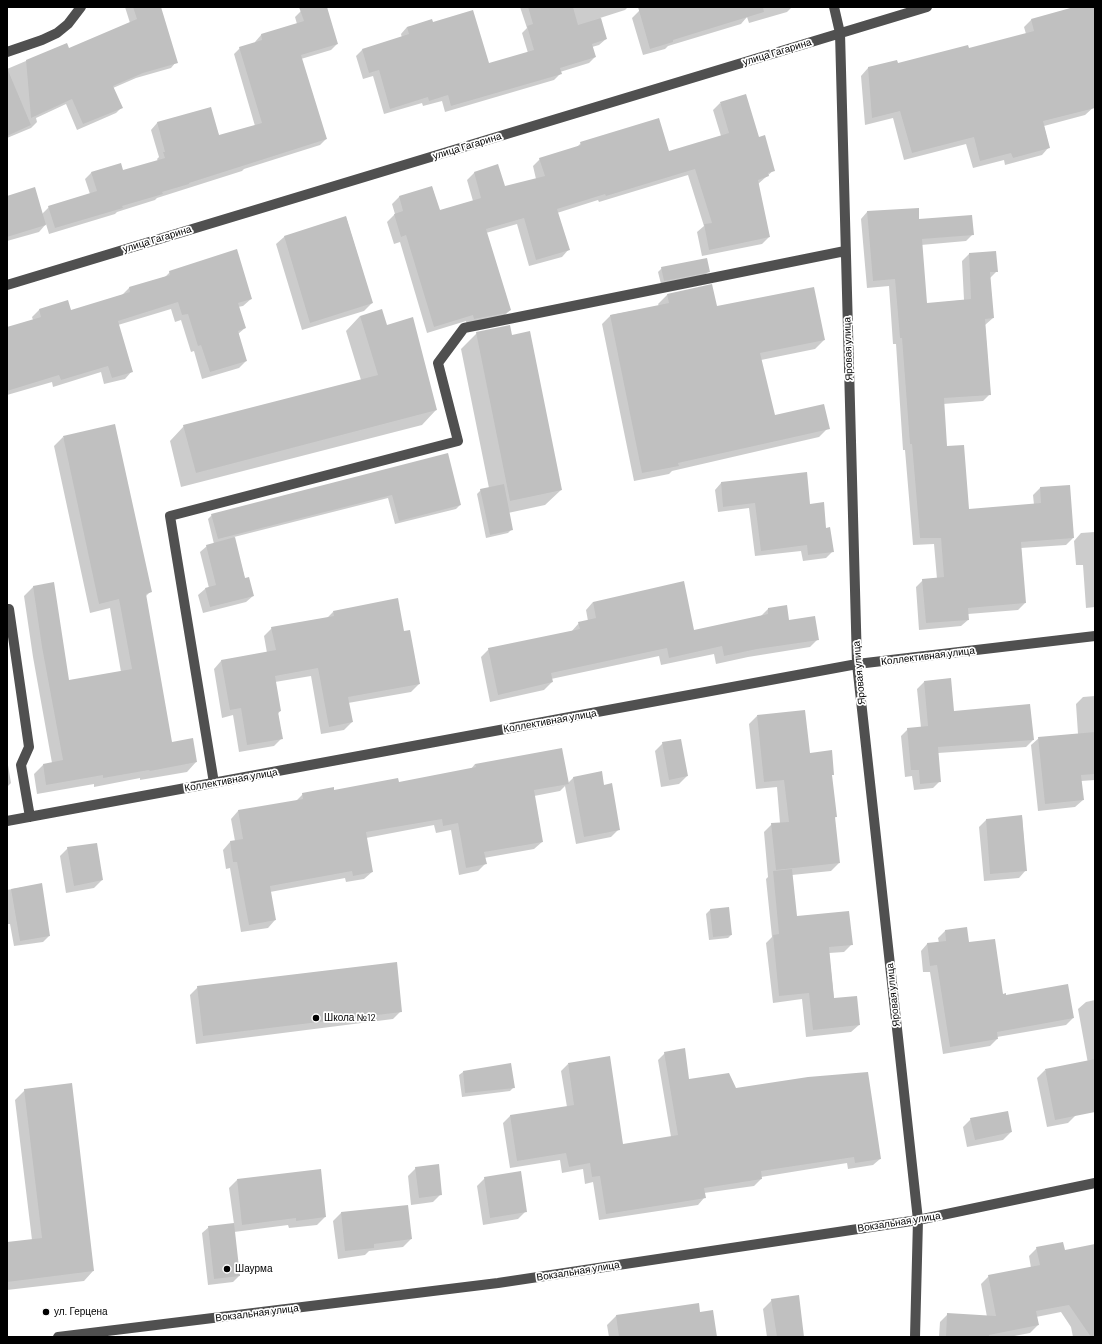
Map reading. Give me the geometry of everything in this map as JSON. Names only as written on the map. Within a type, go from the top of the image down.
[{"type":"street","points":[[7,52],[42,40],[57,33],[68,24],[81,7]]},
{"type":"street","name":"Яровая улица","points":[[834,7],[840,32],[857,664],[918,1220],[915,1337]]},
{"type":"street","name":"улица Гагарина","points":[[7,285],[840,32],[927,7]]},
{"type":"street","points":[[214,783],[170,516],[458,441],[438,363],[464,328],[845,250]]},
{"type":"street","points":[[9,609],[29,747],[21,765],[30,817]]},
{"type":"street","name":"Коллективная улица","points":[[7,822],[857,664],[1095,636]]},
{"type":"street","name":"Вокзальная улица","points":[[58,1337],[480,1285],[918,1220],[1095,1183]]},
{"type":"building","points":[[133,7],[161,7],[178,63],[143,73],[113,86],[123,108],[83,124],[72,99],[31,118],[26,60],[67,43],[69,48],[137,19]]},
{"type":"building","points":[[299,7],[327,7],[338,44],[301,55],[327,139],[162,192],[163,194],[122,206],[123,208],[55,228],[48,206],[97,191],[91,172],[121,163],[123,170],[165,158],[163,152],[165,152],[157,122],[211,107],[219,135],[262,123],[239,47],[262,40],[261,34],[304,21]]},
{"type":"building","points":[[528,7],[573,7],[578,25],[601,18],[607,39],[592,44],[596,57],[560,68],[562,74],[451,106],[448,95],[429,101],[428,97],[390,109],[379,70],[369,73],[362,49],[409,34],[407,27],[432,19],[433,22],[473,10],[489,63],[534,50],[527,26],[533,24]]},
{"type":"building","points":[[638,7],[763,7],[764,12],[673,40],[673,42],[650,49]]},
{"type":"building","points":[[1074,7],[1095,7],[1095,108],[1043,121],[1050,148],[1013,158],[1011,153],[980,161],[974,137],[912,153],[900,111],[872,118],[868,67],[897,60],[898,63],[968,45],[969,48],[1034,31],[1031,19]]},
{"type":"building","points":[[7,68],[31,125],[7,136]]},
{"type":"building","points":[[746,94],[759,137],[765,135],[775,171],[768,173],[769,176],[758,180],[770,237],[709,250],[704,224],[712,223],[695,169],[557,209],[570,250],[536,260],[524,218],[486,229],[511,310],[506,313],[474,319],[473,315],[434,327],[406,235],[401,237],[394,214],[403,211],[399,196],[432,186],[440,210],[481,198],[474,172],[498,164],[505,186],[545,176],[539,158],[581,145],[580,142],[659,118],[669,151],[729,133],[720,102]]},
{"type":"building","points":[[35,187],[46,225],[7,237],[7,196]]},
{"type":"building","points":[[919,208],[919,219],[972,215],[974,235],[922,239],[927,303],[971,299],[969,253],[996,251],[998,272],[990,272],[994,318],[985,319],[991,395],[944,398],[947,446],[964,445],[969,509],[1041,503],[1040,487],[1070,485],[1074,538],[1021,542],[1026,603],[968,608],[969,620],[926,623],[922,579],[944,577],[941,538],[920,538],[912,444],[910,444],[902,338],[900,338],[895,279],[873,281],[867,211]]},
{"type":"building","points":[[346,216],[373,303],[310,323],[284,236]]},
{"type":"building","points":[[237,249],[252,299],[238,303],[246,328],[238,331],[247,361],[210,372],[201,345],[198,346],[188,314],[182,315],[178,302],[118,321],[133,372],[112,378],[108,366],[61,380],[59,375],[7,391],[7,327],[41,317],[39,309],[68,300],[71,310],[130,292],[129,287],[170,275],[169,271]]},
{"type":"building","points":[[707,258],[710,272],[664,281],[661,267]]},
{"type":"building","points":[[712,284],[717,306],[814,287],[825,340],[760,353],[775,415],[824,404],[830,429],[678,463],[679,466],[642,473],[610,315],[669,303],[667,294]]},
{"type":"building","points":[[382,309],[387,325],[413,317],[437,410],[196,473],[183,425],[378,375],[360,316]]},
{"type":"building","points":[[510,325],[512,335],[530,331],[562,490],[510,501],[476,332]]},
{"type":"building","points":[[115,424],[152,592],[146,594],[172,742],[193,738],[197,762],[150,771],[103,778],[103,775],[46,785],[43,764],[63,760],[42,647],[33,586],[54,582],[69,680],[132,669],[119,599],[99,604],[63,436]]},
{"type":"building","points":[[448,453],[461,505],[399,521],[392,495],[218,539],[211,514]]},
{"type":"building","points":[[807,472],[810,504],[824,502],[826,528],[830,527],[834,552],[808,555],[807,545],[761,551],[755,503],[723,507],[721,482]]},
{"type":"building","points":[[504,484],[513,530],[490,535],[480,489]]},
{"type":"building","points":[[235,537],[245,578],[249,577],[254,596],[210,607],[205,588],[216,585],[206,545]]},
{"type":"building","points":[[684,581],[694,630],[768,614],[768,608],[787,605],[789,620],[815,616],[819,640],[757,649],[724,656],[722,646],[669,658],[667,648],[551,673],[553,682],[498,695],[488,648],[580,629],[578,622],[596,618],[593,602]]},
{"type":"building","points":[[398,598],[404,631],[410,630],[420,684],[348,697],[353,722],[329,727],[318,668],[275,676],[281,711],[278,712],[283,739],[247,745],[241,708],[230,710],[221,660],[276,650],[271,627],[334,616],[333,611]]},
{"type":"building","points":[[951,678],[954,711],[1030,704],[1034,740],[938,747],[941,782],[920,784],[919,770],[911,770],[907,728],[928,726],[924,681]]},
{"type":"building","points":[[805,710],[810,753],[832,750],[834,775],[832,775],[840,863],[776,870],[771,823],[789,822],[784,780],[764,782],[757,715]]},
{"type":"building","points":[[1095,732],[1095,774],[1081,775],[1084,800],[1045,804],[1038,737]]},
{"type":"building","points":[[681,739],[688,776],[669,780],[662,742]]},
{"type":"building","points":[[562,748],[569,784],[534,790],[543,842],[484,852],[487,864],[466,868],[458,823],[443,826],[442,819],[366,832],[373,872],[353,876],[352,871],[270,886],[276,920],[249,925],[237,862],[233,862],[230,841],[243,839],[238,810],[303,799],[302,793],[334,787],[334,790],[398,778],[399,782],[476,767],[475,764]]},
{"type":"building","points":[[602,771],[604,785],[612,783],[620,830],[584,837],[573,777]]},
{"type":"building","points":[[1022,815],[1027,871],[990,874],[986,819]]},
{"type":"building","points":[[97,843],[103,880],[74,886],[67,847]]},
{"type":"building","points":[[792,869],[797,916],[849,911],[853,945],[829,947],[834,998],[857,996],[860,1025],[813,1030],[809,993],[779,996],[773,935],[779,934],[773,871]]},
{"type":"building","points":[[42,883],[50,936],[20,941],[11,889]]},
{"type":"building","points":[[729,907],[732,935],[713,937],[710,909]]},
{"type":"building","points":[[967,927],[969,942],[995,939],[1003,994],[1006,993],[1006,995],[1068,984],[1074,1018],[997,1032],[998,1039],[950,1047],[937,965],[930,966],[927,943],[946,941],[945,930]]},
{"type":"building","points":[[397,962],[402,1012],[203,1036],[197,986]]},
{"type":"building","points":[[685,1048],[689,1079],[729,1073],[736,1088],[808,1077],[868,1072],[881,1159],[855,1163],[854,1157],[761,1171],[762,1179],[704,1188],[706,1198],[606,1214],[600,1176],[592,1177],[590,1163],[569,1167],[566,1153],[517,1161],[510,1115],[574,1105],[568,1063],[610,1056],[623,1144],[678,1135],[664,1052]]},
{"type":"building","points":[[1095,1059],[1095,1112],[1055,1120],[1045,1069]]},
{"type":"building","points":[[511,1063],[515,1088],[465,1093],[463,1071]]},
{"type":"building","points":[[72,1083],[94,1271],[7,1282],[7,1242],[42,1238],[24,1089]]},
{"type":"building","points":[[1008,1111],[1012,1132],[975,1140],[970,1118]]},
{"type":"building","points":[[439,1164],[442,1195],[419,1198],[415,1167]]},
{"type":"building","points":[[321,1169],[326,1217],[296,1221],[296,1218],[242,1225],[237,1179]]},
{"type":"building","points":[[521,1171],[527,1212],[490,1218],[484,1177]]},
{"type":"building","points":[[408,1205],[412,1239],[374,1244],[374,1248],[345,1251],[341,1212]]},
{"type":"building","points":[[234,1223],[240,1276],[214,1279],[208,1226]]},
{"type":"building","points":[[1063,1242],[1065,1250],[1095,1244],[1095,1337],[1091,1337],[1069,1305],[1036,1311],[1039,1325],[989,1335],[989,1337],[946,1337],[947,1313],[996,1316],[988,1275],[1040,1265],[1036,1247]]},
{"type":"building","points":[[799,1295],[804,1337],[777,1337],[771,1299]]},
{"type":"building","points":[[699,1303],[700,1312],[713,1310],[717,1337],[619,1337],[616,1315]]},
{"type":"place","name":"Школа №12","points":[[316,1018]]},
{"type":"place","name":"Шаурма","points":[[227,1269]]},
{"type":"place","name":"ул. Герцена","points":[[46,1312]]}]
